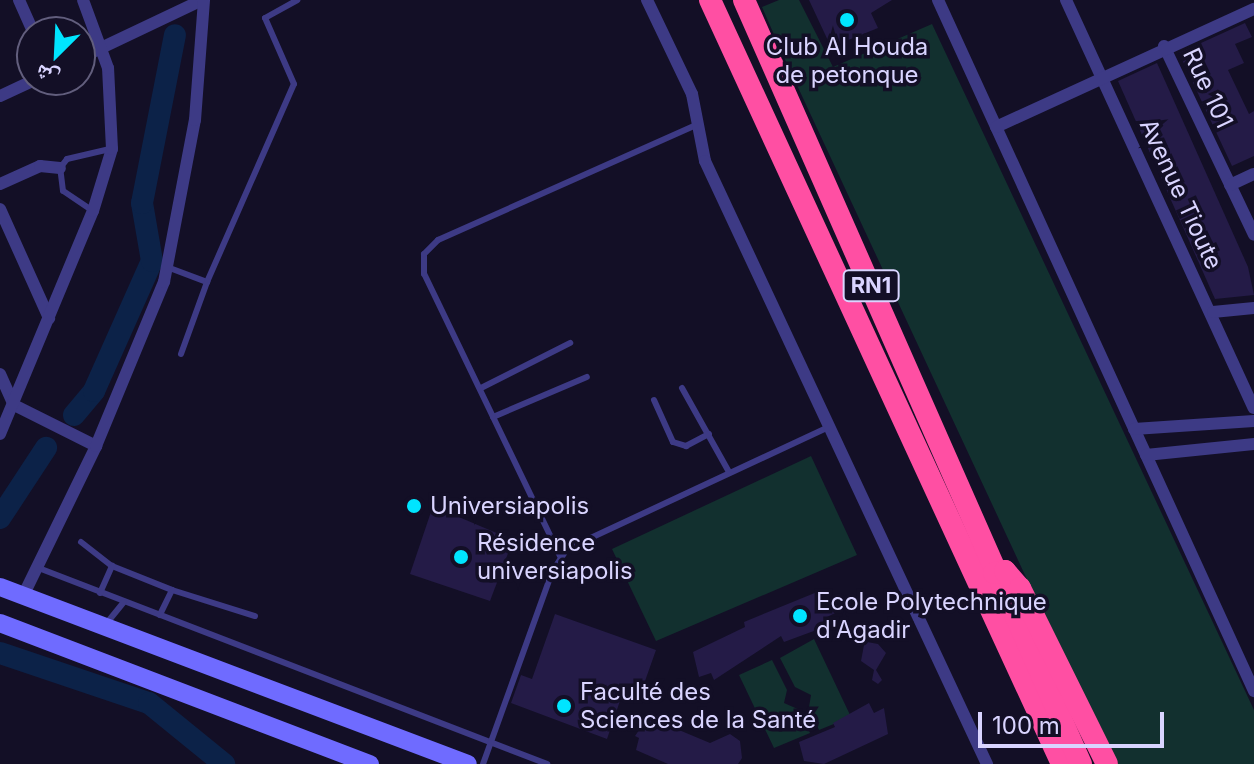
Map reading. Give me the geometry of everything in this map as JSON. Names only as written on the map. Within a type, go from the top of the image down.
[{"type":"highway","name":"RN1","points":[[710,0],[983,570],[1081,764]]},
{"type":"highway","name":"RN1","points":[[744,0],[1062,764]]},
{"type":"highway","points":[[1047,764],[982,612],[983,570],[1005,571],[1020,588],[1107,764]]},
{"type":"main road","points":[[0,587],[468,764]]},
{"type":"main road","points":[[0,623],[370,764]]},
{"type":"street","points":[[0,434],[93,211],[112,149],[102,47],[83,0]]},
{"type":"street","points":[[23,596],[96,446],[167,267],[195,120],[203,0],[96,50]]},
{"type":"street","points":[[647,0],[692,94],[705,161],[827,428],[987,764]]},
{"type":"street","points":[[938,0],[1254,691]]},
{"type":"street","name":"Avenue Tioute","points":[[1066,0],[1213,312],[1254,408]]},
{"type":"street","points":[[996,127],[1164,46],[1252,8]]},
{"type":"street","name":"Rue 101","points":[[1164,46],[1254,235]]},
{"type":"street","points":[[0,184],[40,166],[60,168]]},
{"type":"street","points":[[1230,185],[1254,174]]},
{"type":"street","points":[[0,209],[49,318]]},
{"type":"street","points":[[1213,312],[1254,308]]},
{"type":"street","points":[[2,383],[14,405],[96,446]]},
{"type":"street","points":[[1134,429],[1254,421]]},
{"type":"street","points":[[1146,455],[1254,444]]},
{"type":"lane","points":[[181,354],[207,282],[294,84],[265,18],[297,0]]},
{"type":"lane","points":[[560,556],[424,274],[427,248],[698,124]]},
{"type":"lane","points":[[93,211],[63,191],[60,168],[67,159],[112,149]]},
{"type":"lane","points":[[167,267],[207,282]]},
{"type":"lane","points":[[481,388],[570,343]]},
{"type":"lane","points":[[493,417],[587,377]]},
{"type":"lane","points":[[682,388],[729,472]]},
{"type":"lane","points":[[654,400],[673,442],[686,446],[709,434]]},
{"type":"lane","points":[[483,764],[560,556],[583,539],[827,428]]},
{"type":"lane","points":[[81,542],[112,566],[172,590],[255,616]]},
{"type":"lane","points":[[100,593],[112,566]]},
{"type":"lane","points":[[36,567],[547,764]]},
{"type":"lane","points":[[160,615],[172,590]]},
{"type":"lane","points":[[104,626],[124,602]]},
{"type":"green space","points":[[779,0],[799,0],[833,67],[932,24],[1254,710],[1254,764],[1113,764],[782,53],[762,7]]},
{"type":"green space","points":[[811,456],[857,555],[656,641],[612,549]]},
{"type":"green space","points":[[814,639],[851,717],[819,730],[809,707],[811,695],[795,687],[780,658]]},
{"type":"green space","points":[[772,660],[787,690],[784,703],[800,710],[810,733],[774,748],[739,675]]},
{"type":"building","name":"Club Al Houda de petonque","points":[[809,0],[892,0],[871,13],[878,28],[831,47]]},
{"type":"building","points":[[1245,23],[1252,37],[1235,44],[1244,63],[1228,70],[1249,114],[1254,111],[1254,156],[1232,166],[1179,53]]},
{"type":"building","points":[[1157,63],[1248,267],[1254,295],[1215,299],[1118,81]]},
{"type":"building","name":"Résidence universiapolis","points":[[433,506],[513,540],[490,601],[410,574]]},
{"type":"building","points":[[822,590],[839,611],[827,617],[830,625],[784,642],[781,636],[714,680],[711,673],[699,677],[693,652],[745,627],[744,622]]},
{"type":"building","points":[[555,614],[656,650],[639,698],[623,692],[607,739],[511,703],[521,675],[532,679]]},
{"type":"building","points":[[859,627],[866,631],[867,642],[878,644],[886,653],[876,670],[882,680],[878,684],[872,680],[874,670],[861,661],[864,645],[852,637]]},
{"type":"building","points":[[869,703],[874,713],[884,708],[888,734],[824,764],[804,761],[799,742],[835,727],[833,723]]},
{"type":"building","points":[[648,717],[710,743],[730,734],[740,741],[742,758],[738,764],[668,764],[636,750],[639,738],[635,736]]},
{"type":"waterway","points":[[74,415],[94,391],[152,261],[142,203],[175,35]]},
{"type":"waterway","points":[[0,518],[46,448]]},
{"type":"waterway","points":[[0,653],[149,703],[224,764]]},
{"type":"place","name":"Club Al Houda de petonque","points":[[847,20]]},
{"type":"place","name":"Universiapolis","points":[[414,506]]},
{"type":"place","name":"Résidence universiapolis","points":[[461,557]]},
{"type":"place","name":"Ecole Polytechnique d'Agadir","points":[[800,616]]},
{"type":"place","name":"Faculté des Sciences de la Santé","points":[[564,706]]}]
